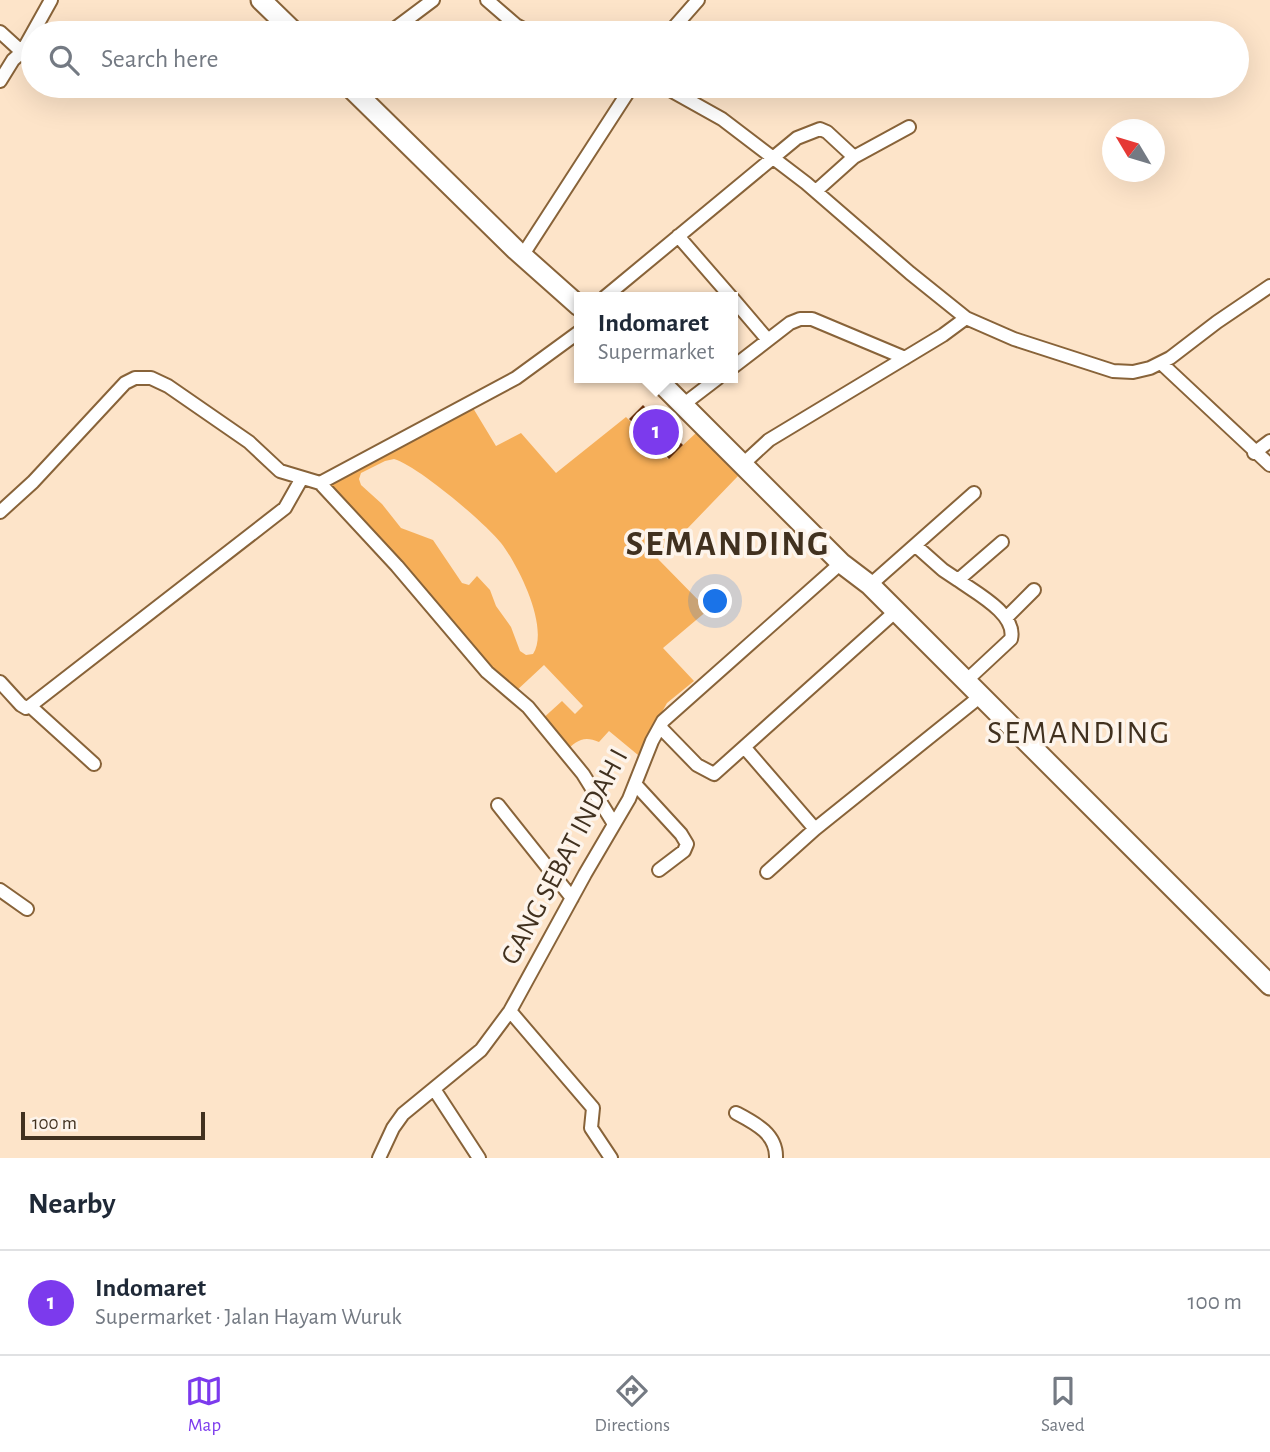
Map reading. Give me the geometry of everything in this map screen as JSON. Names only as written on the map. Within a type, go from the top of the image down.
[{"type":"main road","points":[[261,0],[283,21]]},
{"type":"main road","points":[[361,98],[522,256],[574,302]]},
{"type":"main road","points":[[661,383],[841,563],[870,584],[1270,985]]},
{"type":"street","points":[[39,21],[51,0]]},
{"type":"street","points":[[405,21],[433,0]]},
{"type":"street","points":[[487,0],[511,21]]},
{"type":"street","points":[[680,21],[698,0]]},
{"type":"street","points":[[0,32],[21,50]]},
{"type":"street","points":[[0,81],[21,52]]},
{"type":"street","points":[[522,256],[624,98]]},
{"type":"street","points":[[684,98],[722,119],[816,191],[966,318],[1014,339],[1113,371],[1133,372],[1161,363],[1270,286]]},
{"type":"street","points":[[816,191],[854,158],[909,127]]},
{"type":"street","points":[[611,292],[797,138],[820,129],[827,132],[854,158]]},
{"type":"street","points":[[678,236],[727,292]]},
{"type":"street","points":[[738,305],[768,340]]},
{"type":"street","points":[[743,464],[769,440],[966,318]]},
{"type":"street","points":[[738,362],[790,323],[800,319],[811,319],[905,358]]},
{"type":"street","points":[[320,483],[516,378],[574,336]]},
{"type":"street","points":[[1161,363],[1270,466]]},
{"type":"street","points":[[0,512],[33,482],[124,383],[135,378],[151,378],[168,386],[249,442],[280,471],[320,483],[397,566],[487,672],[528,707],[583,774],[614,824]]},
{"type":"street","points":[[684,404],[711,383]]},
{"type":"street","points":[[1254,453],[1270,441]]},
{"type":"street","points":[[0,682],[22,705],[26,708],[30,706],[285,508],[302,478]]},
{"type":"street","points":[[870,584],[974,494]]},
{"type":"street","points":[[958,580],[1002,542]]},
{"type":"street","points":[[916,546],[1006,618],[1013,632],[1011,639],[967,680]]},
{"type":"street","name":"GANG SEBAT INDAH I","points":[[379,1158],[398,1121],[481,1050],[510,1012],[636,785],[660,727],[673,712],[841,563]]},
{"type":"street","points":[[1006,618],[1034,590]]},
{"type":"street","points":[[660,727],[697,765],[714,774],[897,611]]},
{"type":"street","points":[[767,872],[815,829],[982,695]]},
{"type":"street","points":[[30,706],[94,764]]},
{"type":"street","points":[[745,748],[815,829]]},
{"type":"street","points":[[636,785],[681,834],[687,845],[684,851],[659,870]]},
{"type":"street","points":[[498,805],[572,898]]},
{"type":"street","points":[[0,890],[27,909]]},
{"type":"street","points":[[510,1012],[593,1108],[591,1128],[611,1158]]},
{"type":"street","points":[[434,1089],[479,1158]]},
{"type":"street","points":[[736,1113],[765,1131],[774,1144],[776,1158]]},
{"type":"shaded area","points":[[473,408],[496,446],[521,433],[556,473],[626,417],[668,459],[696,433],[738,476],[658,559],[708,610],[663,648],[694,681],[667,703],[638,755],[609,731],[599,742],[580,740],[564,753],[540,721],[562,701],[575,714],[583,706],[544,665],[515,692],[487,670],[327,486]],"holes":[[[394,459],[405,464],[466,509],[493,534],[508,553],[523,581],[535,613],[538,629],[533,654],[526,655],[520,651],[511,627],[496,606],[490,590],[477,576],[469,585],[462,583],[433,540],[401,528],[382,504],[361,485],[361,473],[385,461]]]},
{"type":"building","points":[[643,405],[683,445],[669,459],[629,419]]},
{"type":"place","name":"Indomaret","points":[[656,432]]},
{"type":"district","name":"SEMANDING","points":[[728,544]]},
{"type":"district","name":"SEMANDING","points":[[1079,733]]}]
